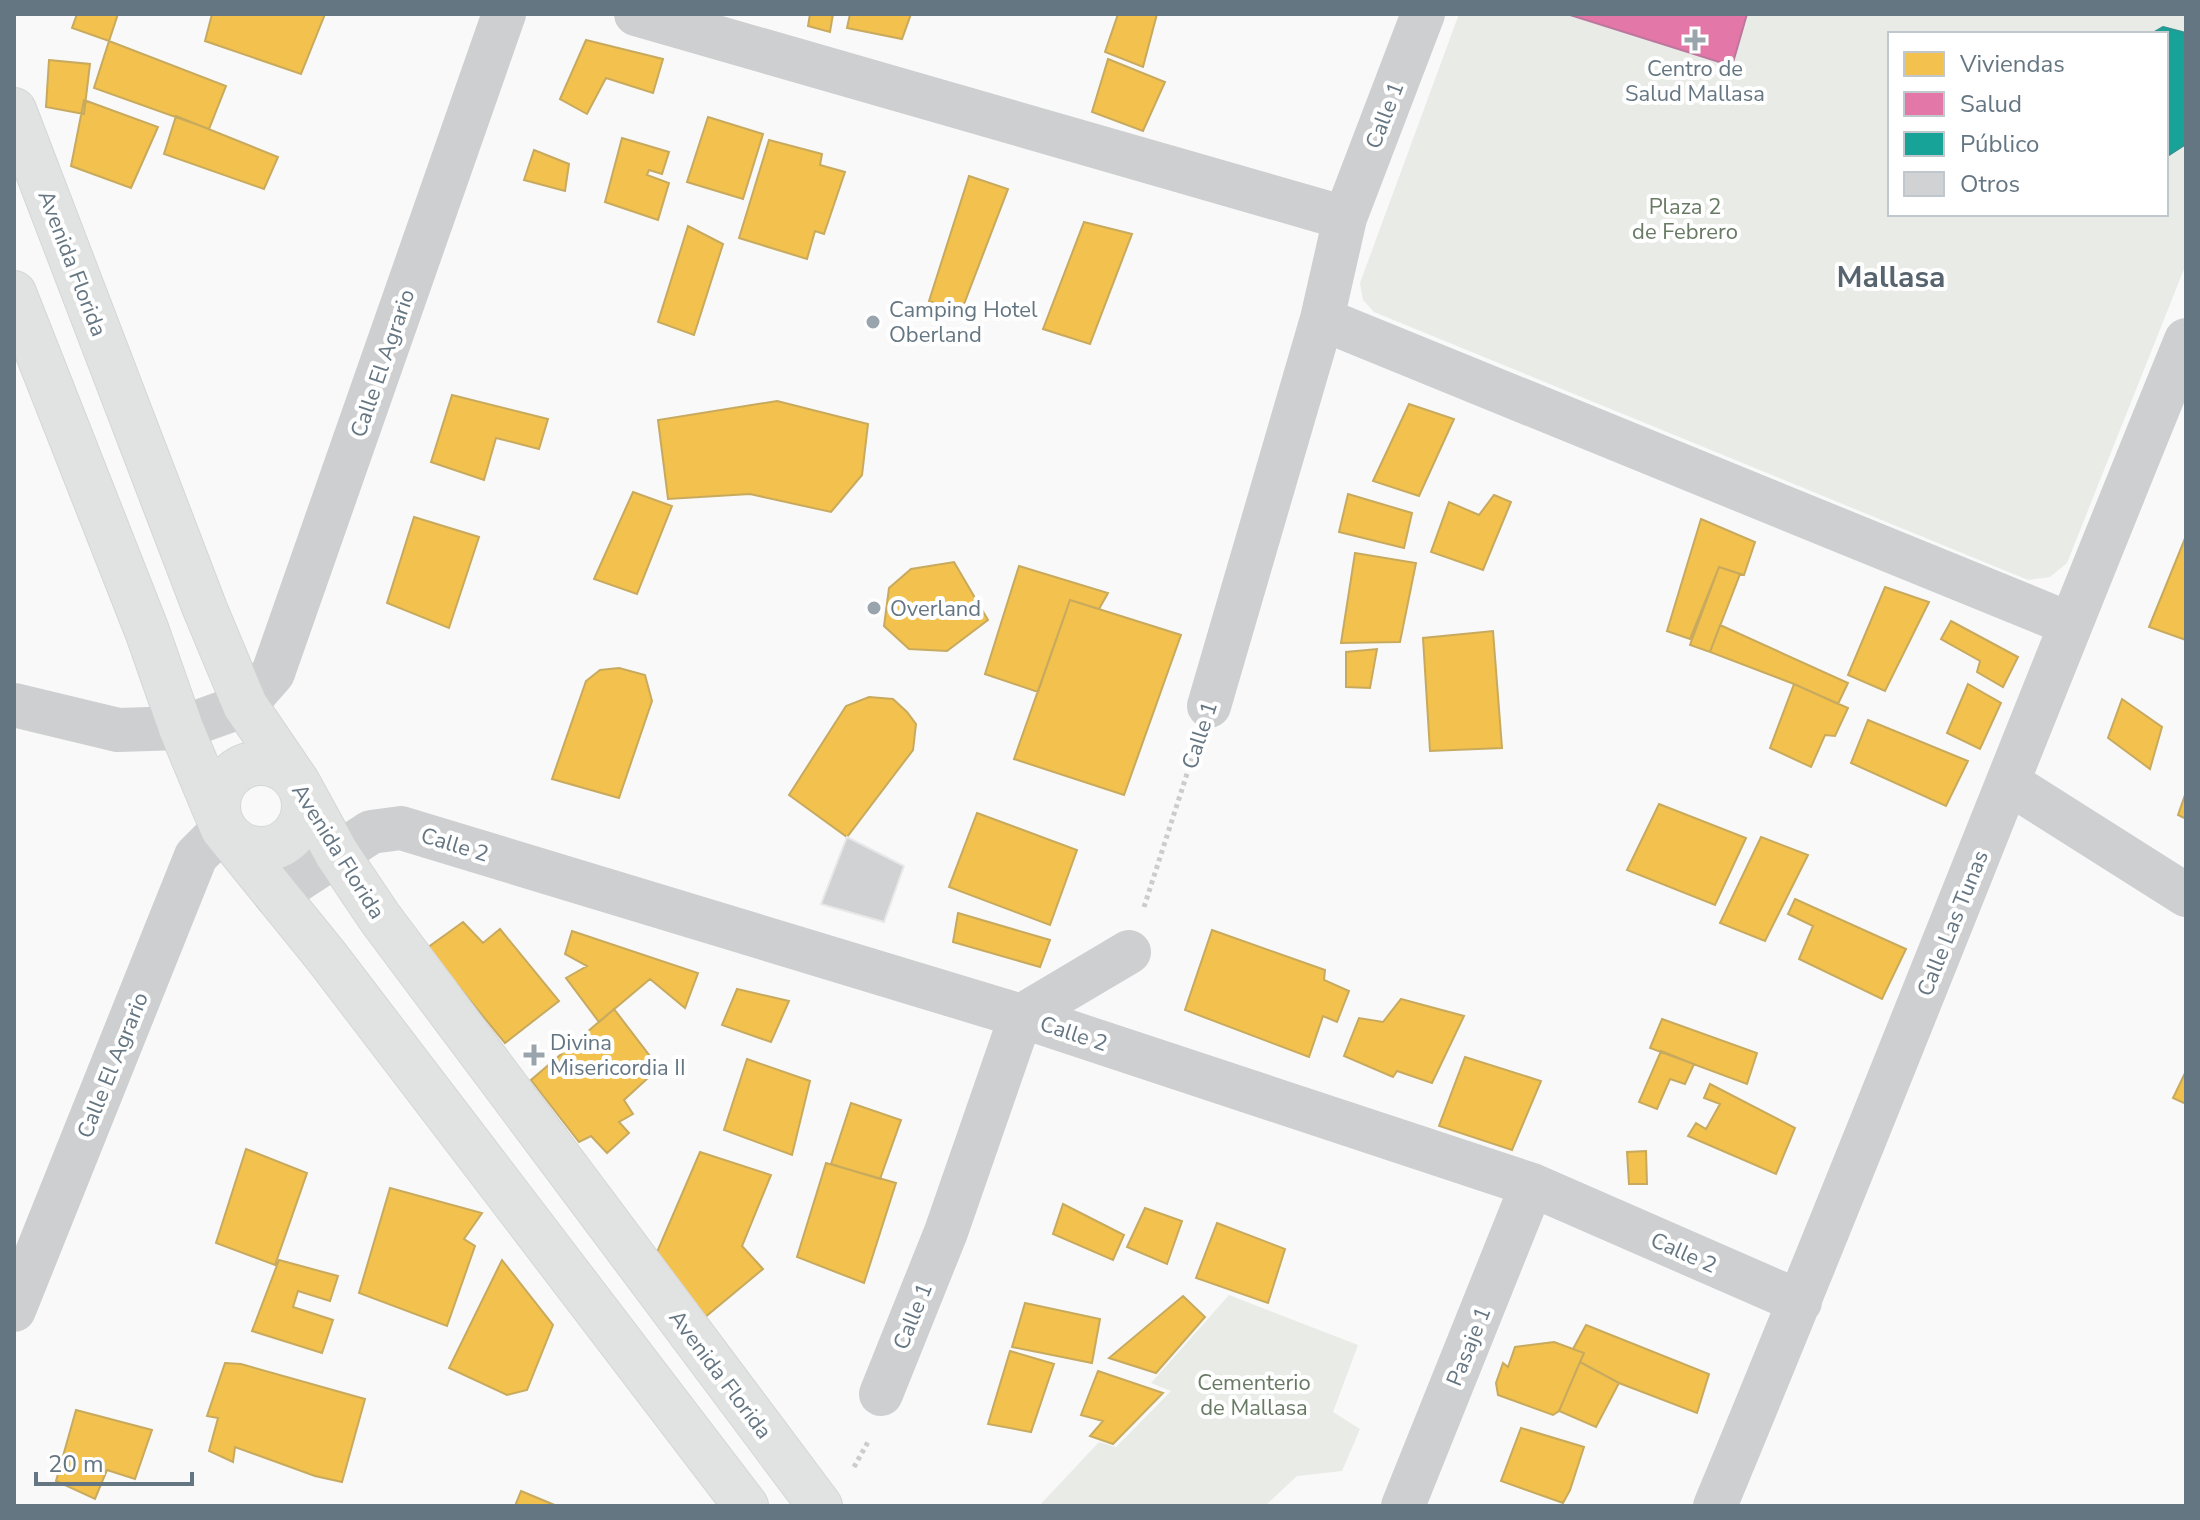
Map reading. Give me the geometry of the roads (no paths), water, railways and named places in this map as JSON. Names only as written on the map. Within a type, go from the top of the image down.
[{"type":"main road","name":"Avenida Florida","points":[[14,110],[205,609],[245,705],[298,783],[337,854],[380,918],[820,1506]]},
{"type":"main road","points":[[14,293],[147,631],[181,728],[223,829],[336,968],[746,1506]]},
{"type":"main road","points":[[259,762],[282,768],[298,783],[305,805],[300,827],[284,844],[262,851],[240,845],[223,829],[217,808],[221,785],[237,769],[259,762]]},
{"type":"street","name":"Calle El Agrario","points":[[245,705],[273,673],[504,14]]},
{"type":"street","points":[[636,14],[1345,218]]},
{"type":"street","name":"Calle 1","points":[[1209,706],[1322,319],[1345,218],[1423,14]]},
{"type":"street","points":[[1322,319],[2070,624]]},
{"type":"street","name":"Calle Las Tunas","points":[[1715,1506],[1800,1302],[2186,340]]},
{"type":"street","points":[[14,705],[118,730],[181,728],[245,705]]},
{"type":"street","points":[[2009,783],[2186,895]]},
{"type":"street","name":"Calle 2","points":[[275,895],[371,832],[401,828],[1021,1016],[1532,1185],[1800,1302]]},
{"type":"street","name":"Calle El Agrario","points":[[14,1310],[196,856],[223,829]]},
{"type":"street","points":[[1021,1016],[1129,952]]},
{"type":"street","name":"Calle 1","points":[[881,1394],[946,1232],[1021,1016]]},
{"type":"street","name":"Pasaje 1","points":[[1403,1506],[1532,1185]]},
{"type":"place","name":"Centro de Salud Mallasa","points":[[1695,40]]},
{"type":"place","name":"Camping Hotel Oberland","points":[[873,322]]},
{"type":"place","name":"Overland","points":[[874,608]]},
{"type":"place","name":"Divina Misericordia II","points":[[534,1055]]},
{"type":"district","name":"Mallasa","points":[[1891,277]]},
{"type":"park label","name":"Plaza 2 de Febrero","points":[[1685,218]]},
{"type":"park label","name":"Cementerio de Mallasa","points":[[1254,1394]]}]
